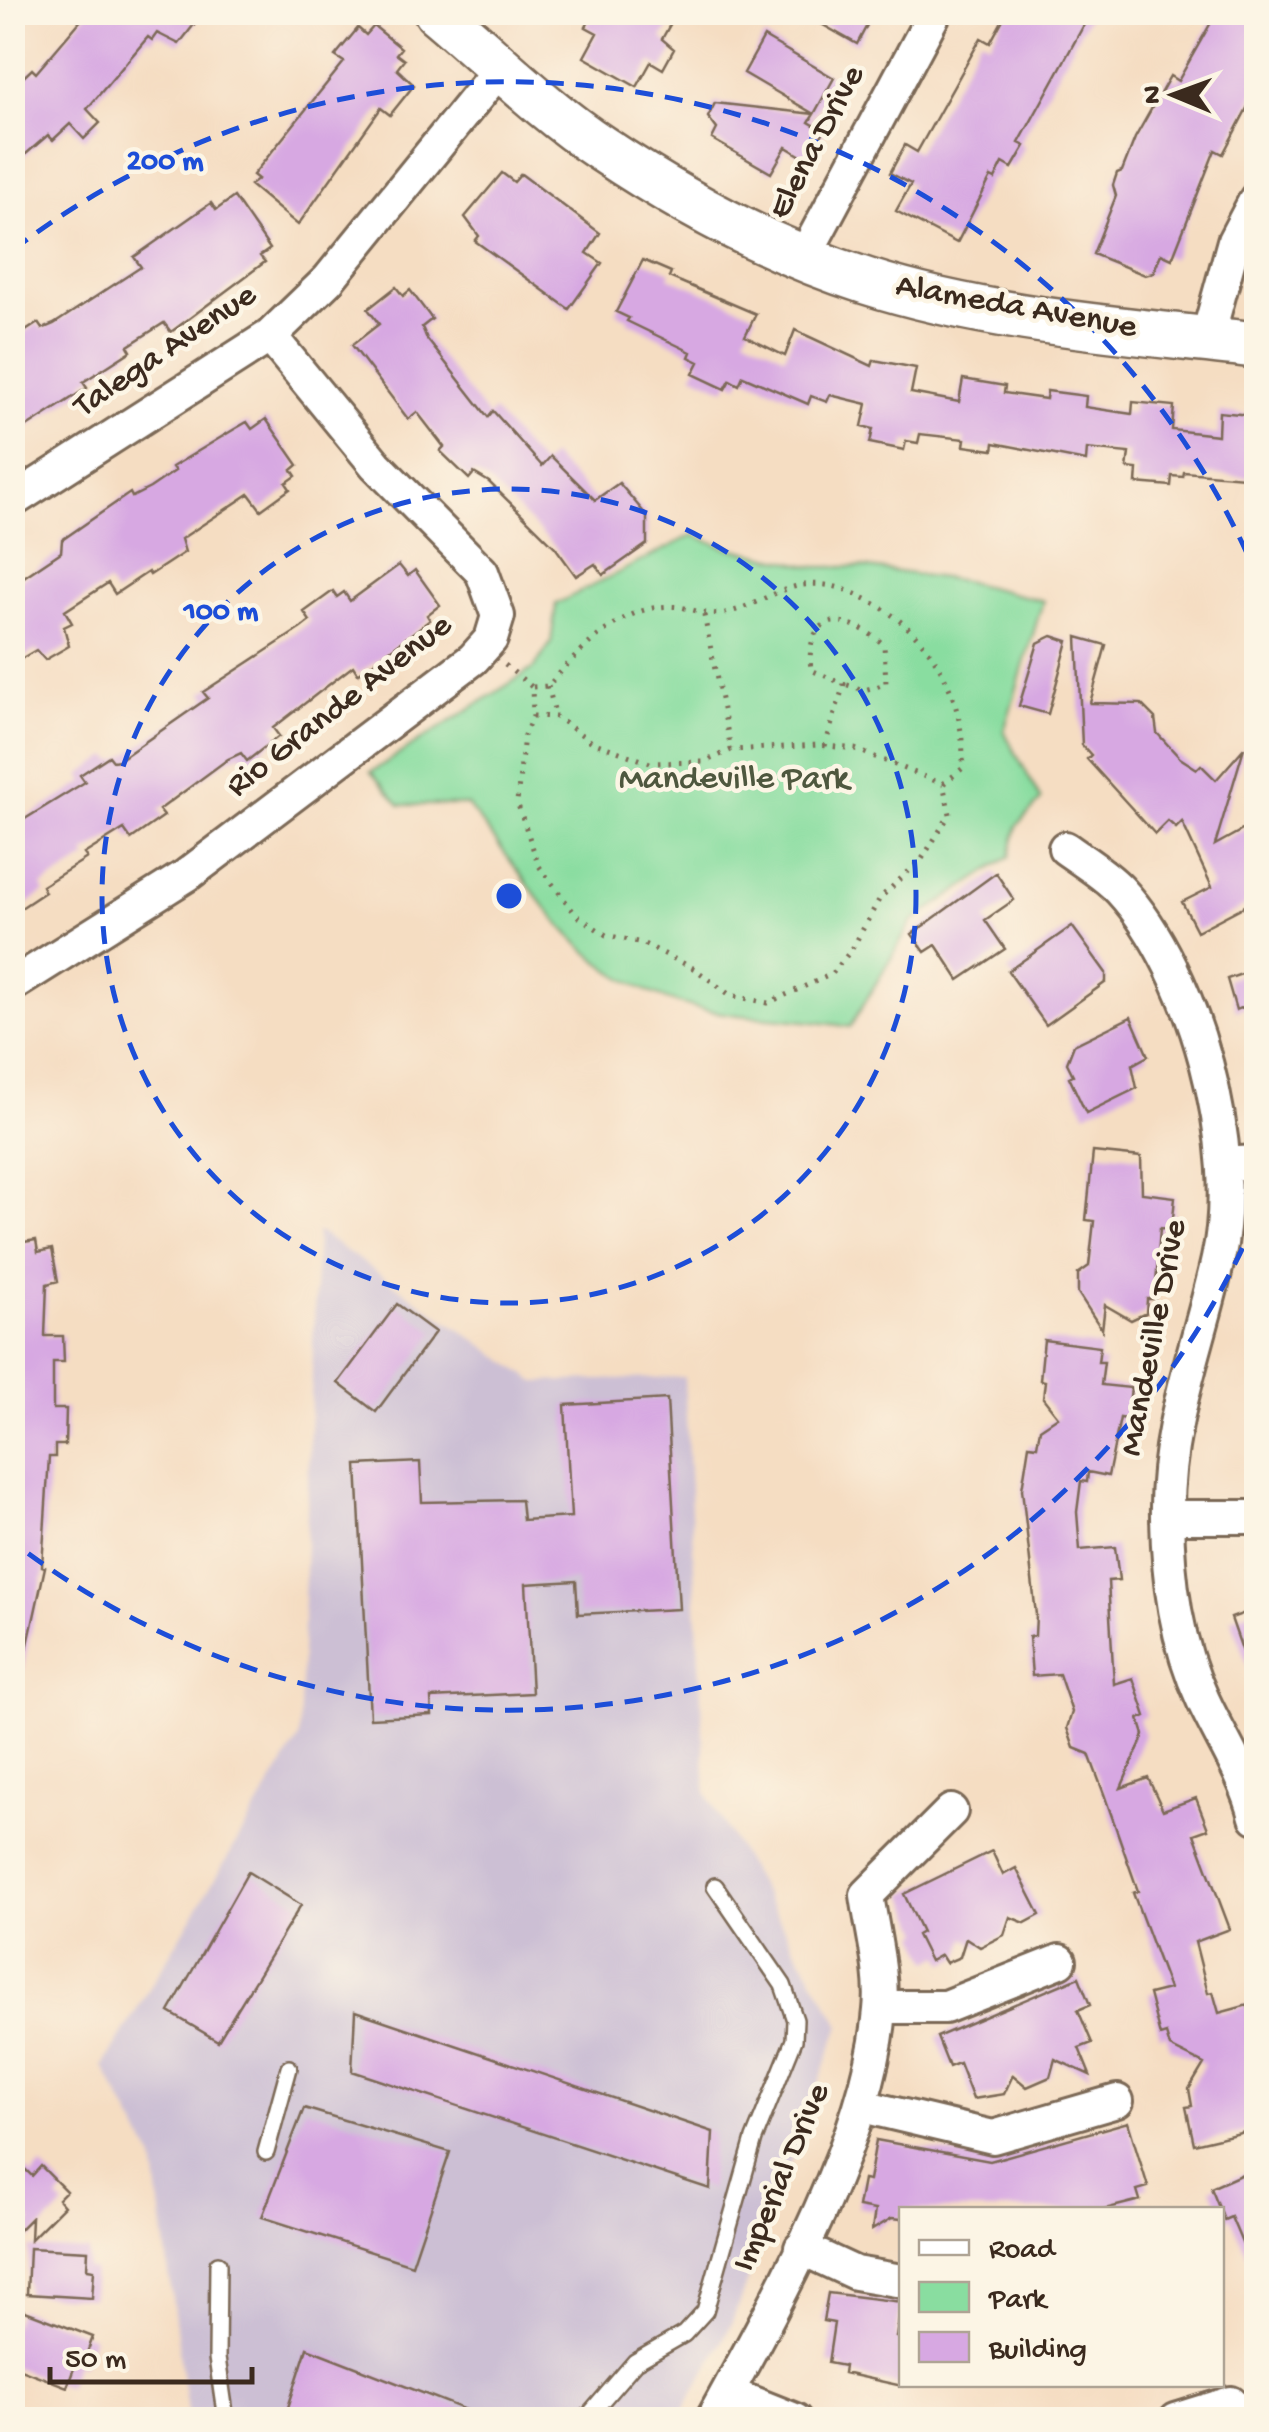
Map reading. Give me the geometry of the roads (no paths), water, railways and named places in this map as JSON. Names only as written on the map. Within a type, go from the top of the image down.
[{"type":"street","name":"Alameda Avenue","points":[[437,12],[598,146],[695,207],[803,259],[868,282],[973,308],[1256,345]]},
{"type":"street","name":"Elena Drive","points":[[803,259],[935,12]]},
{"type":"street","name":"Talega Avenue","points":[[12,501],[270,336],[328,280],[502,66]]},
{"type":"street","points":[[1207,339],[1234,241],[1256,199]]},
{"type":"street","name":"Rio Grande Avenue","points":[[12,985],[186,875],[483,648],[498,616],[482,572],[376,465],[270,336]]},
{"type":"street","name":"Mandeville Drive","points":[[1066,848],[1118,887],[1147,924],[1182,984],[1240,1163],[1220,1255],[1180,1394],[1168,1457],[1167,1517],[1173,1613],[1202,1696],[1256,1817]]},
{"type":"street","points":[[1167,1517],[1256,1517]]},
{"type":"street","name":"Imperial Drive","points":[[719,2406],[801,2248],[862,2106],[881,2007],[867,1895],[951,1811]]},
{"type":"street","points":[[881,2007],[944,2007],[1060,1961]]},
{"type":"street","points":[[862,2106],[993,2136],[1117,2101]]},
{"type":"street","points":[[801,2248],[854,2273],[899,2281]]},
{"type":"street","points":[[1176,2420],[1231,2402]]},
{"type":"street","points":[[719,2406],[796,2420]]},
{"type":"lane","points":[[585,2420],[636,2362],[684,2334],[704,2311],[754,2139],[794,2040],[795,2020],[783,1985],[715,1886]]},
{"type":"lane","points":[[266,2152],[289,2068]]},
{"type":"lane","points":[[218,2264],[217,2358],[226,2420]]},
{"type":"park label","name":"Mandeville Park","points":[[734,780]]}]
